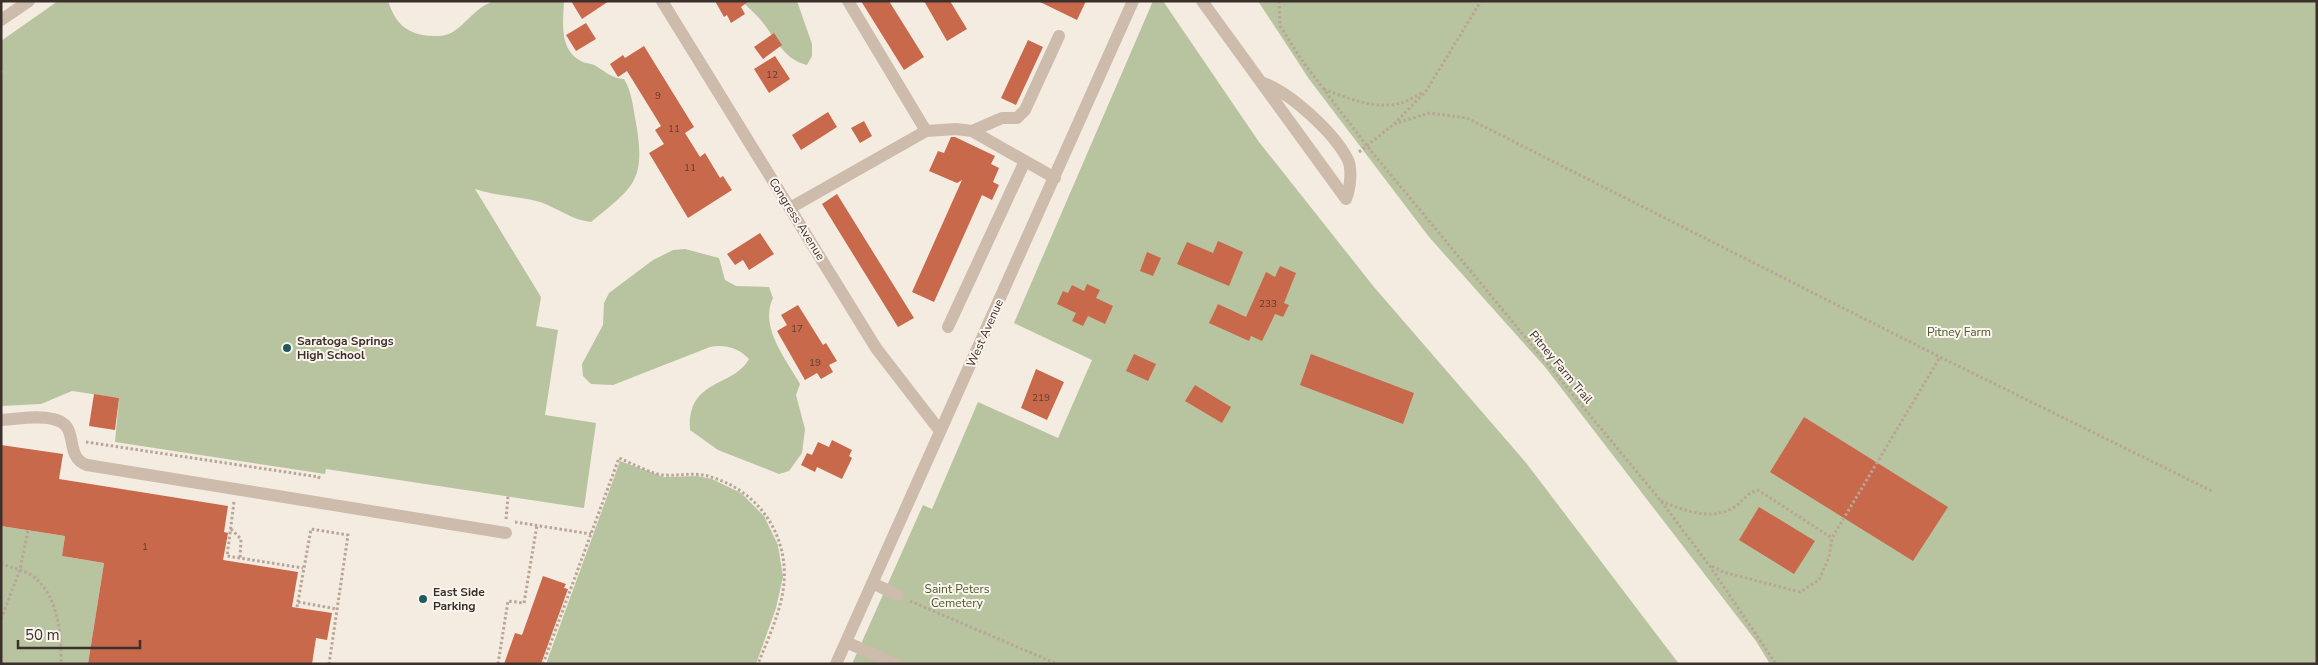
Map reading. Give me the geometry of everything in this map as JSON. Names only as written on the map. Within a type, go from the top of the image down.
[{"type":"street","points":[[1,20],[29,1]]},
{"type":"street","name":"Congress Avenue","points":[[662,1],[876,348],[940,431]]},
{"type":"street","points":[[848,1],[926,131]]},
{"type":"street","name":"West Avenue","points":[[836,664],[1133,1]]},
{"type":"street","points":[[1202,1],[1260,82],[1346,199],[1350,190],[1348,160],[1320,124],[1291,98],[1260,82]]},
{"type":"street","points":[[972,131],[1002,118],[1017,118],[1025,110],[1059,36]]},
{"type":"street","points":[[790,208],[926,131],[956,129],[972,131],[1055,178]]},
{"type":"street","points":[[948,326],[1025,161]]},
{"type":"street","points":[[1,420],[55,419],[72,434],[73,454],[79,462],[87,465],[506,533]]},
{"type":"street","points":[[872,583],[898,595]]},
{"type":"street","points":[[846,642],[895,664]]},
{"type":"path","name":"Pitney Farm Trail","points":[[1279,1],[1280,26],[1322,88],[1367,146],[1661,501],[1709,565],[1776,664]]},
{"type":"path","points":[[1348,160],[1394,124],[1426,91],[1481,1]]},
{"type":"path","points":[[1322,88],[1346,98],[1372,104],[1400,103],[1426,91]]},
{"type":"path","points":[[1394,124],[1429,113],[1468,118],[1940,357],[2212,491]]},
{"type":"path","points":[[1709,565],[1723,572],[1800,592],[1819,580],[1829,558],[1832,538],[1940,357]]},
{"type":"path","points":[[86,442],[319,477],[318,481]]},
{"type":"path","points":[[543,664],[619,458],[664,475],[697,474],[713,477],[743,492],[766,515],[775,529],[784,560],[783,593],[758,664]]},
{"type":"path","points":[[1661,501],[1689,512],[1715,514],[1733,508],[1749,492],[1758,490],[1832,538]]},
{"type":"path","points":[[508,496],[506,520],[591,534]]},
{"type":"path","points":[[234,502],[227,556],[304,568]]},
{"type":"path","points":[[498,664],[508,601],[524,603],[537,525]]},
{"type":"path","points":[[230,529],[241,539],[240,559]]},
{"type":"path","points":[[297,607],[310,529],[348,535],[329,664]]},
{"type":"path","points":[[1,619],[20,570],[28,530]]},
{"type":"path","points":[[1,563],[32,576],[43,586],[52,603],[58,621],[61,640],[61,664]]},
{"type":"path","points":[[898,595],[1057,664]]},
{"type":"path","points":[[298,602],[337,609]]},
{"type":"green space","points":[[58,1],[388,1],[395,16],[404,27],[410,31],[433,36],[451,33],[482,7],[495,1],[564,1],[564,35],[569,50],[581,61],[594,65],[612,76],[624,79],[629,89],[639,142],[637,171],[633,181],[618,200],[591,222],[578,219],[540,202],[475,189],[541,297],[536,326],[558,330],[545,415],[596,423],[584,508],[326,469],[325,474],[115,442],[119,398],[72,391],[41,404],[1,406],[1,74],[3,72],[1,69],[1,41]]},
{"type":"green space","points":[[742,1],[797,1],[812,44],[812,56],[807,65],[791,58],[759,18]]},
{"type":"green space","name":"Saint Peters Cemetery","points":[[1153,1],[1163,1],[1259,142],[1374,287],[1527,464],[1679,664],[852,664],[923,505],[932,509],[978,402],[1058,438],[1092,360],[1014,323]]},
{"type":"green space","name":"Pitney Farm","points":[[1258,1],[2317,1],[2317,664],[1770,664],[1756,641],[1545,367],[1429,237],[1309,79]]},
{"type":"green space","points":[[685,249],[719,258],[725,280],[736,286],[769,287],[773,298],[769,320],[776,342],[800,384],[796,395],[805,429],[802,453],[789,471],[779,474],[718,450],[690,430],[691,413],[696,401],[703,392],[733,375],[749,359],[736,350],[726,347],[710,347],[613,385],[591,384],[583,376],[582,364],[603,325],[604,303],[609,293],[653,260],[673,250]]},
{"type":"green space","points":[[620,461],[664,477],[697,476],[712,479],[741,493],[764,516],[778,545],[783,577],[776,608],[756,664],[546,664]]},
{"type":"green space","points":[[1,526],[65,536],[62,556],[104,563],[88,664],[1,664]]},
{"type":"building","points":[[571,1],[609,1],[582,19]]},
{"type":"building","points":[[715,1],[749,1],[741,7],[745,14],[731,23],[727,15],[724,17]]},
{"type":"building","points":[[861,1],[889,1],[924,57],[904,70]]},
{"type":"building","points":[[924,1],[950,1],[967,29],[947,41]]},
{"type":"building","points":[[1038,1],[1086,1],[1077,20]]},
{"type":"building","points":[[586,23],[596,39],[576,51],[566,35]]},
{"type":"building","points":[[774,33],[782,45],[763,59],[754,47]]},
{"type":"building","points":[[1028,40],[1043,47],[1016,105],[1001,98]]},
{"type":"building","points":[[644,46],[694,127],[685,133],[700,157],[705,153],[720,178],[723,176],[732,190],[688,218],[649,153],[664,144],[655,130],[661,126],[627,71],[618,77],[610,64],[623,55],[625,58]]},
{"type":"building","points":[[775,56],[790,79],[769,93],[754,69]]},
{"type":"building","points":[[828,112],[837,127],[801,150],[792,135]]},
{"type":"building","points":[[864,121],[872,136],[860,143],[851,128]]},
{"type":"building","points":[[951,137],[955,137],[995,156],[991,164],[999,168],[993,182],[999,185],[992,200],[982,195],[934,302],[912,292],[962,180],[957,183],[929,171],[938,151],[944,153]]},
{"type":"building","points":[[837,194],[914,318],[898,327],[822,204]]},
{"type":"building","points":[[760,233],[774,254],[749,270],[743,260],[735,265],[727,254]]},
{"type":"building","points":[[1218,241],[1243,252],[1229,286],[1177,264],[1187,242],[1213,253]]},
{"type":"building","points":[[1147,252],[1161,258],[1153,276],[1140,271]]},
{"type":"building","points":[[1280,266],[1296,273],[1284,303],[1289,305],[1283,317],[1275,314],[1262,341],[1251,336],[1249,341],[1209,323],[1218,304],[1246,317],[1266,272],[1275,277]]},
{"type":"building","points":[[1087,284],[1100,290],[1096,298],[1113,306],[1105,324],[1088,316],[1083,326],[1072,321],[1076,313],[1057,304],[1063,291],[1068,293],[1072,285],[1084,291]]},
{"type":"building","points":[[798,305],[823,345],[826,343],[837,361],[829,365],[833,372],[821,379],[817,373],[805,380],[777,331],[787,325],[781,315]]},
{"type":"building","points":[[1134,354],[1156,364],[1148,381],[1126,371]]},
{"type":"building","points":[[1311,354],[1414,393],[1403,424],[1300,385]]},
{"type":"building","points":[[1036,369],[1064,382],[1047,420],[1021,408]]},
{"type":"building","points":[[1195,385],[1231,407],[1222,423],[1185,401]]},
{"type":"building","points":[[94,394],[119,398],[115,430],[89,426]]},
{"type":"building","points":[[1804,417],[1948,507],[1913,561],[1770,472]]},
{"type":"building","points":[[832,440],[852,450],[849,456],[852,458],[842,479],[817,467],[815,472],[801,465],[807,453],[812,455],[818,442],[829,447]]},
{"type":"building","points":[[1,445],[63,454],[59,479],[228,506],[224,532],[228,533],[223,560],[298,572],[292,607],[332,613],[327,640],[316,638],[312,664],[88,664],[104,563],[62,556],[65,536],[1,526]]},
{"type":"building","points":[[1759,507],[1815,541],[1794,574],[1739,540]]},
{"type":"building","points":[[543,576],[566,584],[564,588],[568,589],[541,664],[504,664],[515,633],[522,635]]},
{"type":"place","name":"Saratoga Springs High School","points":[[287,348]]},
{"type":"place","name":"East Side Parking","points":[[423,599]]}]
